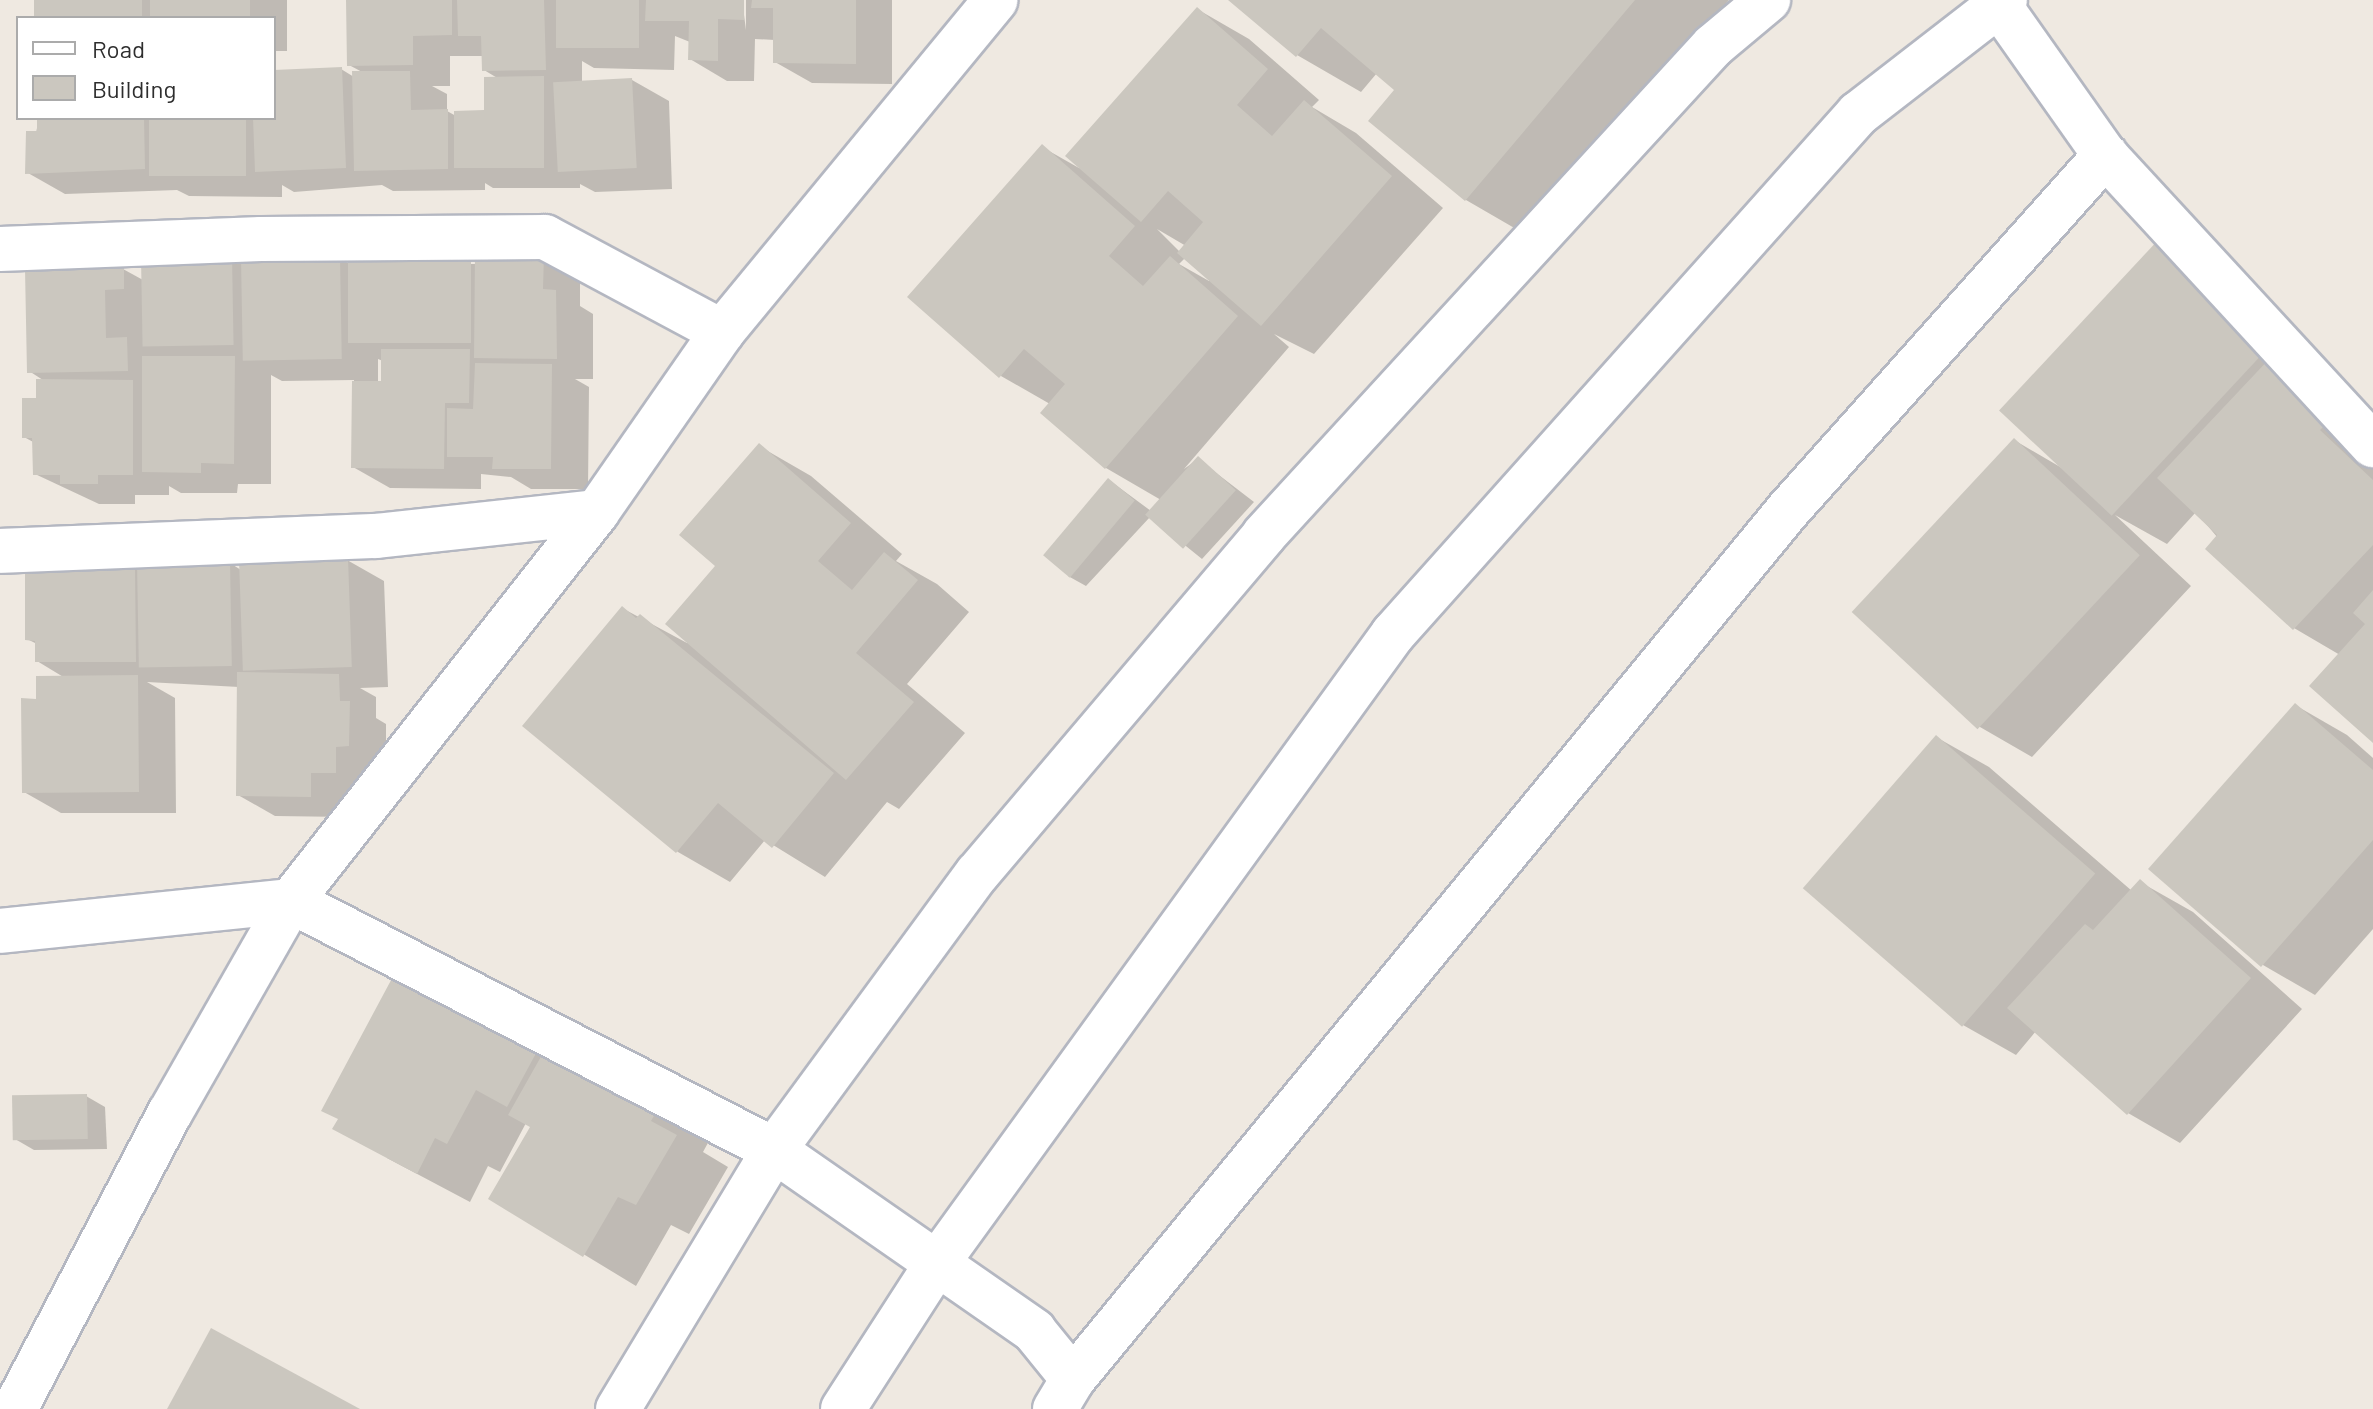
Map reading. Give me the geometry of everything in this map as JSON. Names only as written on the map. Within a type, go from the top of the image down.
[{"type":"street","points":[[15,1409],[170,1113],[291,901],[597,512],[722,332],[996,0]]},
{"type":"street","points":[[618,1409],[774,1150],[977,874],[1264,535],[1713,46],[1768,0]]},
{"type":"street","points":[[843,1409],[935,1266],[1393,634],[1858,114],[2002,2],[2105,155],[2373,445]]},
{"type":"street","points":[[0,931],[291,901],[774,1150],[935,1266],[1034,1331],[1064,1394],[1789,509],[2105,155]]},
{"type":"street","points":[[0,249],[261,239],[545,237],[722,332]]},
{"type":"street","points":[[0,551],[376,536],[597,512]]},
{"type":"building","points":[[34,0],[142,0],[142,16],[34,16]]},
{"type":"building","points":[[150,0],[250,0],[250,16],[150,16]]},
{"type":"building","points":[[346,0],[452,0],[452,35],[413,36],[413,65],[347,66]]},
{"type":"building","points":[[457,0],[544,0],[546,70],[482,71],[481,36],[458,36]]},
{"type":"building","points":[[556,0],[639,0],[639,48],[556,48]]},
{"type":"building","points":[[646,0],[744,0],[744,20],[718,19],[718,61],[688,60],[689,21],[645,21]]},
{"type":"building","points":[[752,0],[856,0],[856,64],[773,63],[773,8],[751,8]]},
{"type":"building","points":[[1228,0],[1635,0],[1465,201],[1368,121],[1394,90],[1321,28],[1296,57]]},
{"type":"building","points":[[1197,7],[1268,69],[1237,105],[1272,136],[1304,100],[1392,176],[1261,326],[1177,253],[1203,222],[1168,191],[1141,222],[1065,156]]},
{"type":"building","points":[[342,67],[346,168],[255,172],[253,120],[276,120],[276,70]]},
{"type":"building","points":[[352,71],[410,71],[411,110],[448,109],[448,169],[354,171]]},
{"type":"building","points":[[544,76],[544,168],[454,168],[454,111],[484,110],[484,77]]},
{"type":"building","points":[[632,78],[637,168],[558,172],[553,82]]},
{"type":"building","points":[[37,120],[144,120],[145,169],[25,174],[26,131],[37,131]]},
{"type":"building","points":[[149,120],[246,120],[246,176],[149,176]]},
{"type":"building","points":[[1042,144],[1135,226],[1109,256],[1143,286],[1170,256],[1238,316],[1105,469],[1040,413],[1065,384],[1024,349],[999,378],[907,297]]},
{"type":"building","points":[[2160,238],[2273,343],[2112,516],[1999,411]]},
{"type":"building","points":[[475,254],[544,255],[543,289],[556,290],[557,359],[474,358]]},
{"type":"building","points":[[232,256],[234,345],[143,347],[141,258]]},
{"type":"building","points":[[340,257],[342,359],[243,361],[241,259]]},
{"type":"building","points":[[348,258],[471,258],[471,343],[348,343]]},
{"type":"building","points":[[124,267],[124,289],[105,290],[106,338],[127,337],[128,371],[27,373],[25,269]]},
{"type":"building","points":[[381,349],[470,349],[469,403],[445,403],[444,469],[351,468],[352,381],[381,381]]},
{"type":"building","points":[[142,356],[235,356],[234,464],[201,463],[201,473],[142,472]]},
{"type":"building","points":[[2272,356],[2335,415],[2320,430],[2373,480],[2373,545],[2293,630],[2205,549],[2217,535],[2157,478]]},
{"type":"building","points":[[475,363],[552,364],[551,469],[492,469],[493,457],[447,457],[447,408],[473,409]]},
{"type":"building","points":[[36,379],[133,380],[133,475],[98,475],[98,484],[60,484],[60,475],[33,475],[32,438],[22,438],[22,398],[36,398]]},
{"type":"building","points":[[2014,438],[2140,555],[1977,729],[1852,612]]},
{"type":"building","points":[[759,443],[851,523],[818,561],[852,590],[884,552],[918,580],[856,653],[914,702],[846,780],[665,624],[715,566],[679,535]]},
{"type":"building","points":[[1198,456],[1236,490],[1183,549],[1145,515]]},
{"type":"building","points":[[1108,478],[1135,500],[1070,578],[1043,555]]},
{"type":"building","points":[[25,554],[135,565],[136,662],[35,662],[35,641],[25,640]]},
{"type":"building","points":[[348,558],[352,667],[243,671],[239,562]]},
{"type":"building","points":[[230,561],[232,666],[139,668],[137,563]]},
{"type":"building","points":[[2373,590],[2373,743],[2309,686],[2365,624],[2353,613]]},
{"type":"building","points":[[622,606],[636,618],[640,614],[834,773],[772,848],[718,803],[676,853],[522,726]]},
{"type":"building","points":[[237,672],[339,674],[340,701],[350,701],[349,746],[336,747],[336,773],[311,773],[311,797],[236,796]]},
{"type":"building","points":[[138,675],[139,792],[22,793],[21,698],[36,699],[36,676]]},
{"type":"building","points":[[2295,703],[2373,770],[2373,840],[2261,967],[2148,869]]},
{"type":"building","points":[[1936,735],[2095,873],[1962,1027],[1803,888]]},
{"type":"building","points":[[2140,879],[2251,978],[2127,1115],[2007,1008],[2085,924],[2093,930]]},
{"type":"building","points":[[397,969],[541,1044],[507,1107],[476,1090],[447,1144],[435,1138],[417,1174],[332,1129],[338,1119],[321,1111]]},
{"type":"building","points":[[547,1046],[658,1109],[651,1121],[677,1135],[636,1205],[618,1197],[583,1257],[488,1199],[530,1127],[508,1115]]},
{"type":"building","points":[[87,1094],[88,1139],[13,1140],[12,1095]]},
{"type":"building","points":[[211,1328],[360,1409],[167,1409]]}]
